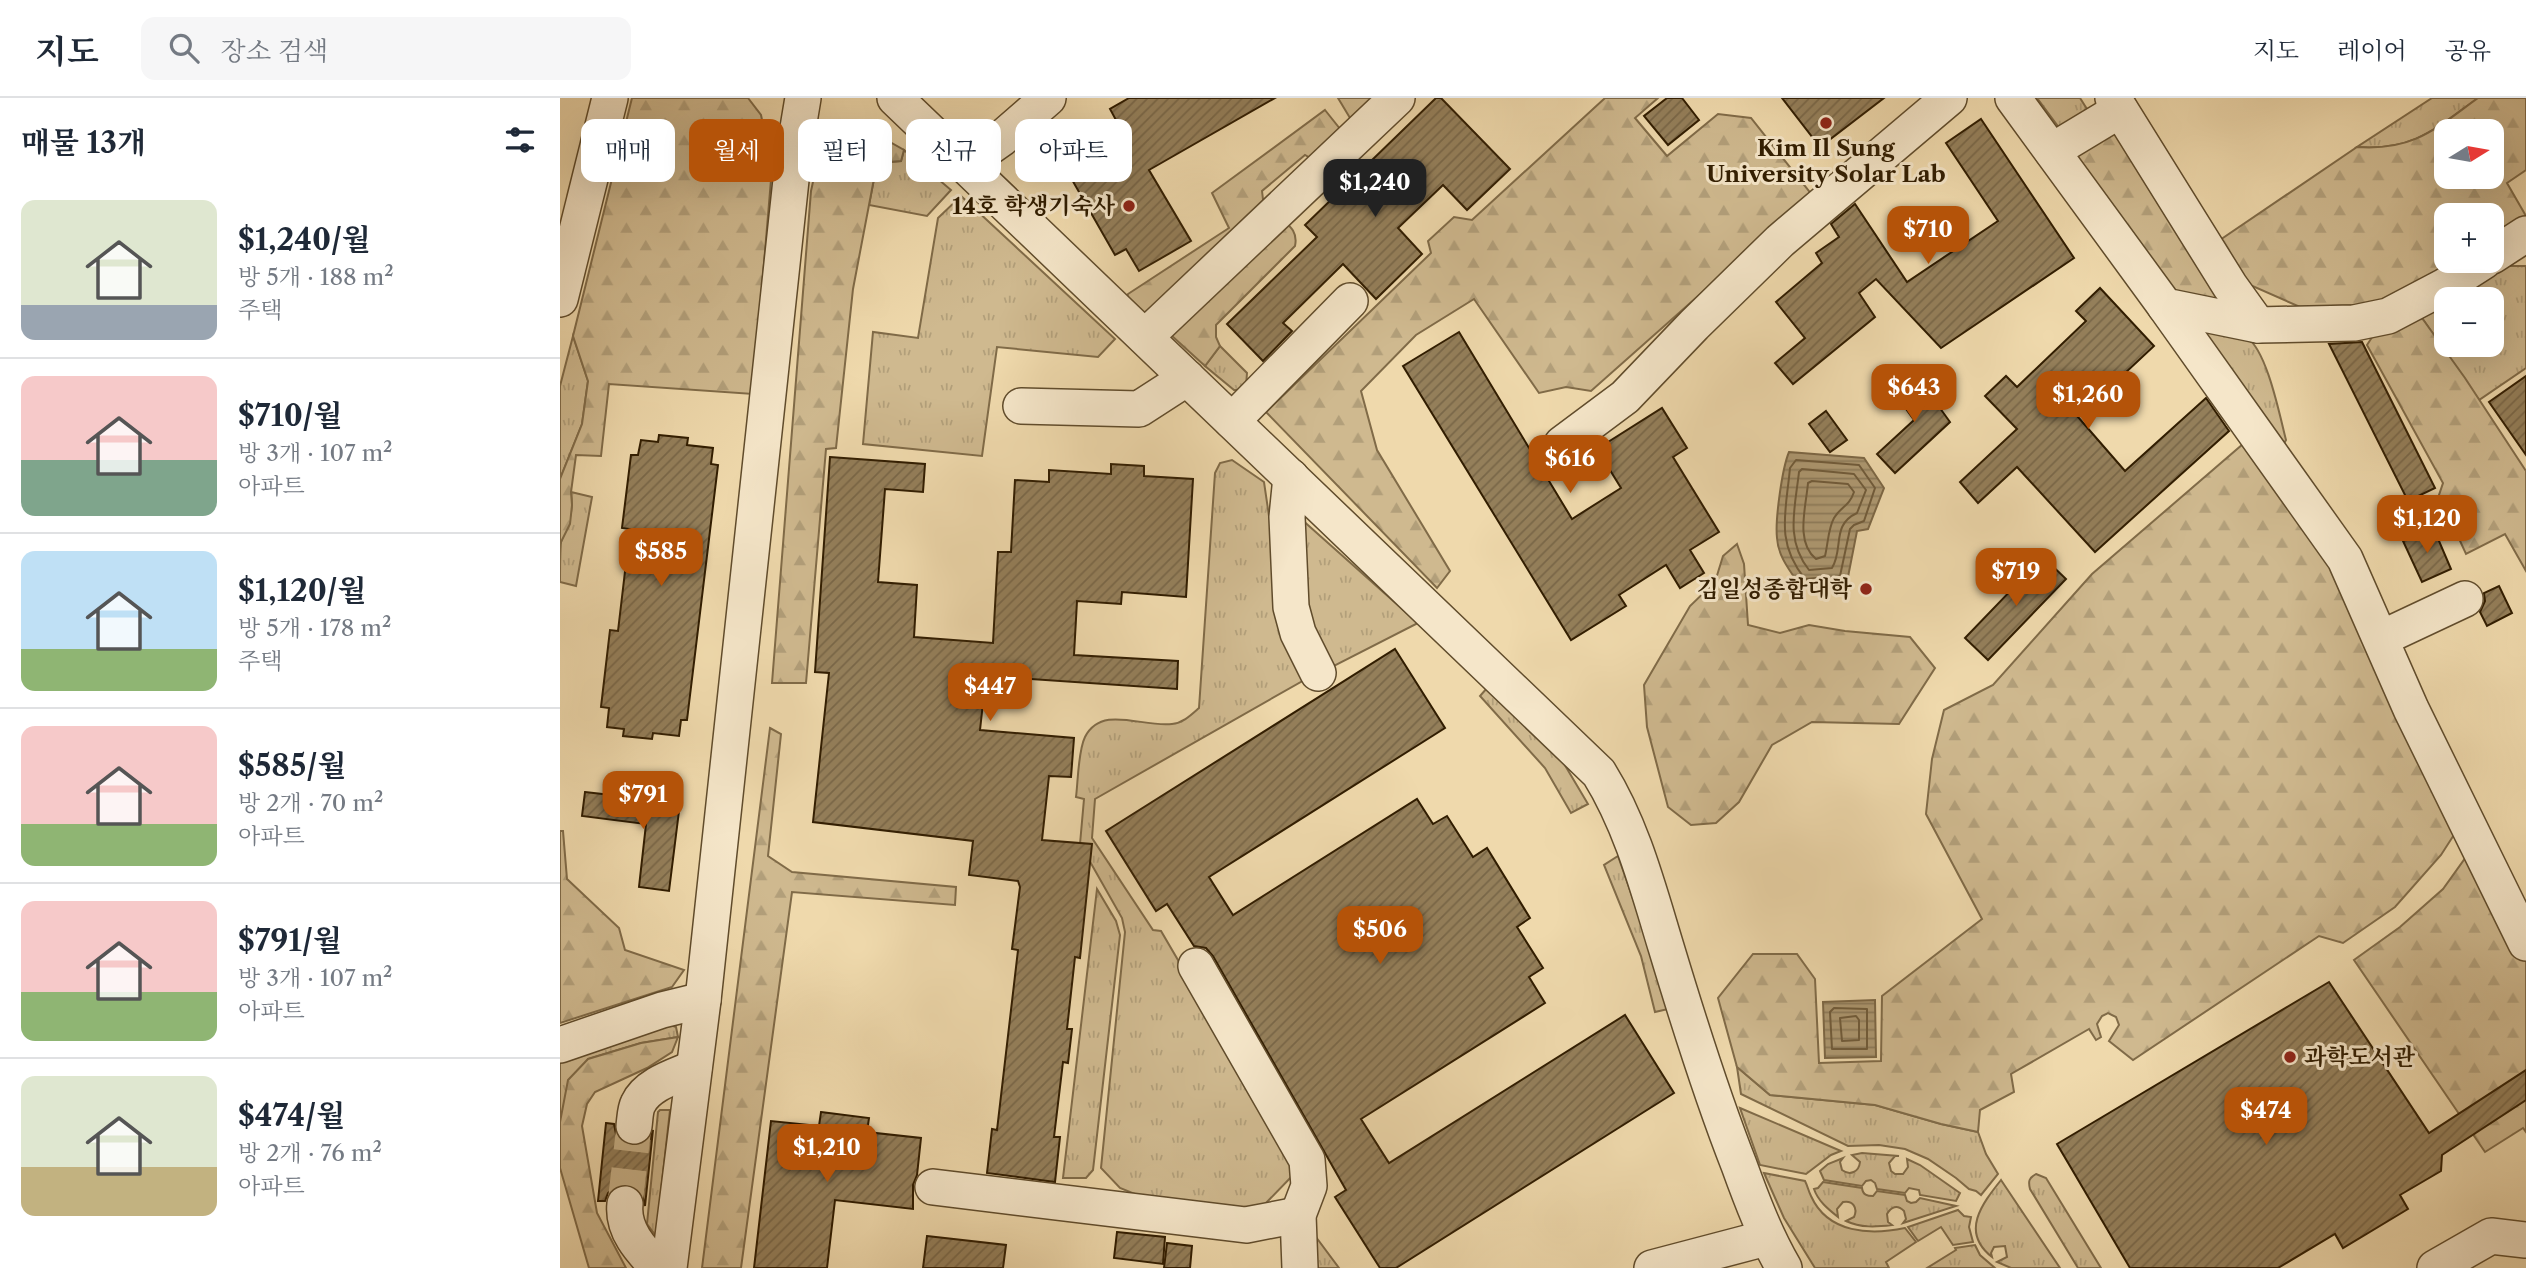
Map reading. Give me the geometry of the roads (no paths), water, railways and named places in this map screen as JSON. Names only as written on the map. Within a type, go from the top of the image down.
[{"type":"street","points":[[560,299],[610,98]]},
{"type":"street","points":[[669,1268],[703,1000],[794,152],[803,98]]},
{"type":"street","points":[[895,98],[917,119]]},
{"type":"street","points":[[1001,140],[1048,98]]},
{"type":"street","points":[[1145,337],[1397,98]]},
{"type":"street","points":[[1562,444],[1625,397],[1780,241],[1949,98]]},
{"type":"street","points":[[2013,98],[2345,559],[2411,709],[2526,943]]},
{"type":"street","points":[[2052,151],[2117,104],[2230,286],[2258,325]]},
{"type":"street","points":[[982,182],[1599,773],[1613,796],[1641,863],[1718,1109],[1766,1238],[1784,1268]]},
{"type":"street","points":[[2504,248],[2526,234]]},
{"type":"street","points":[[2165,306],[2258,325],[2354,323],[2388,316],[2465,273]]},
{"type":"street","points":[[1232,421],[1350,301]]},
{"type":"street","points":[[1021,406],[1139,410],[1187,378]]},
{"type":"street","points":[[1291,477],[1287,517],[1291,607],[1298,633],[1318,673]]},
{"type":"street","points":[[2382,638],[2465,599]]},
{"type":"street","points":[[1196,966],[1307,1160],[1309,1186],[1298,1215],[1300,1268]]},
{"type":"street","points":[[560,1045],[662,1010],[703,1000]]},
{"type":"street","points":[[634,1126],[636,1106],[642,1096],[657,1085],[694,1068]]},
{"type":"street","points":[[933,1187],[1246,1225],[1298,1215]]},
{"type":"street","points":[[625,1203],[627,1226],[638,1247],[658,1268]]},
{"type":"street","points":[[2435,1268],[2491,1236],[2526,1240]]},
{"type":"street","points":[[1652,1268],[1766,1238]]},
{"type":"water","points":[[1789,452],[1864,458],[1884,488],[1868,529],[1857,531],[1847,582],[1801,587],[1782,558],[1778,545],[1777,519]]},
{"type":"water","points":[[1875,1000],[1876,1057],[1825,1058],[1823,1002]]},
{"type":"tunnel","points":[[625,1204],[634,1126]]},
{"type":"place","name":"Kim Il Sung University Solar Lab","points":[[1826,123]]},
{"type":"place","name":"14호 학생기숙사","points":[[1129,206]]},
{"type":"place","name":"김일성종합대학","points":[[1866,589]]},
{"type":"place","name":"과학도서관","points":[[2290,1057]]}]
